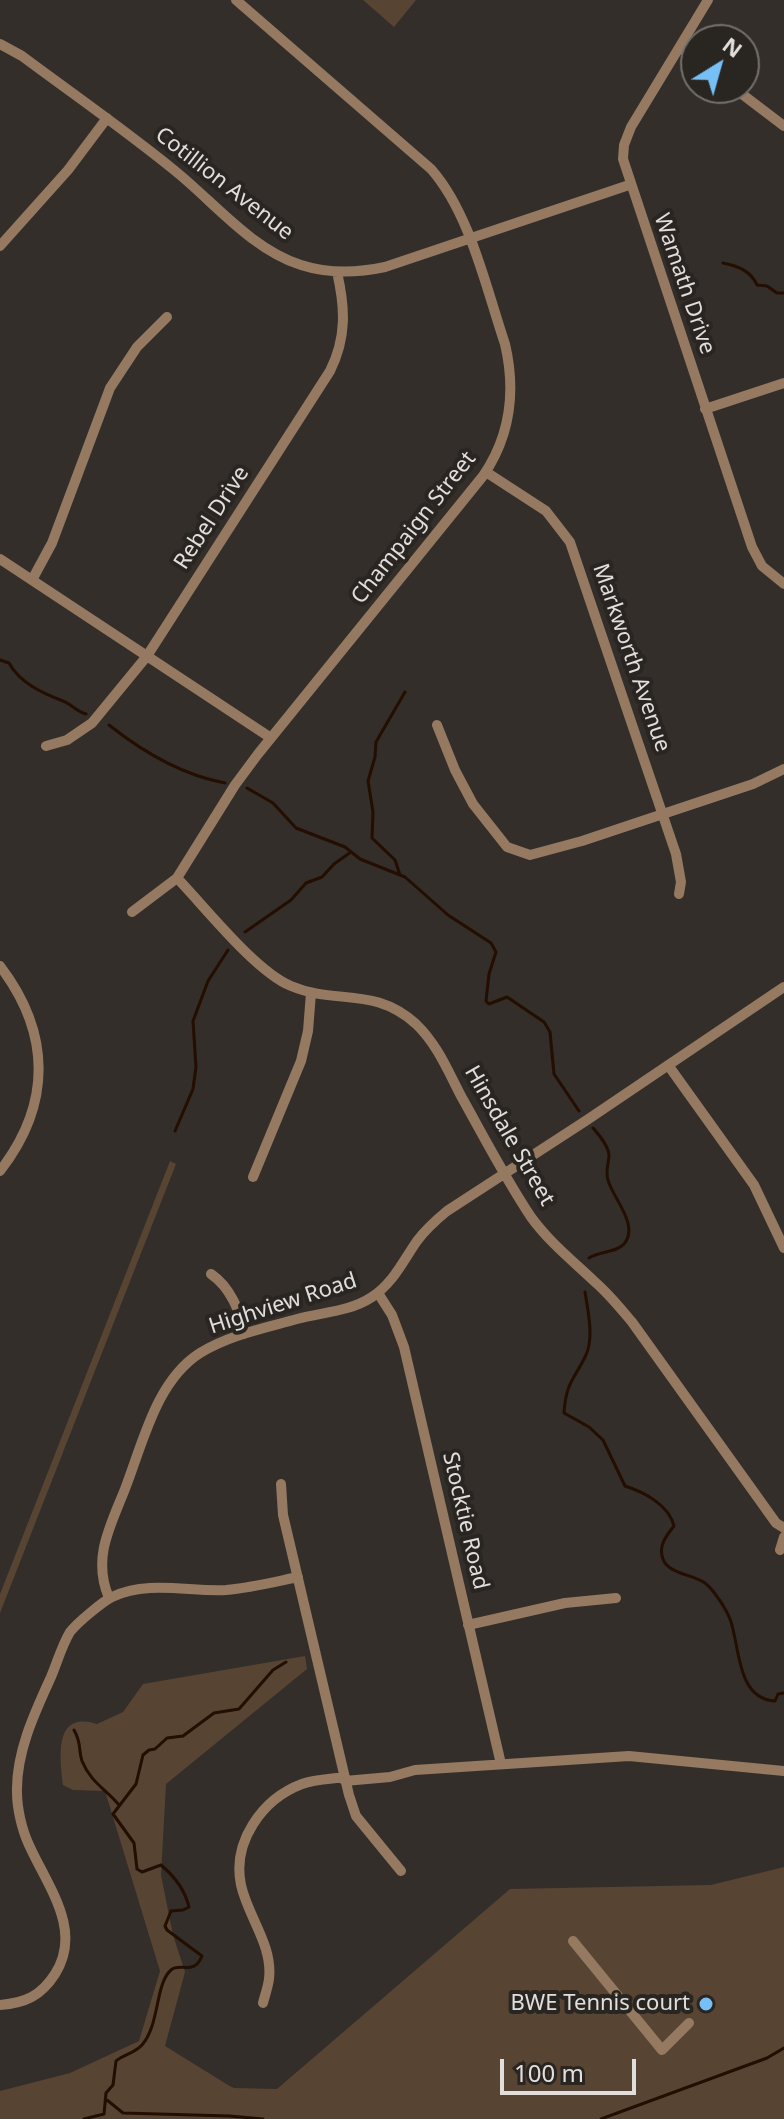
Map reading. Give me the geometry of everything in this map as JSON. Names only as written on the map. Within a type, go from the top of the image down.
[{"type":"street","name":"Champaign Street","points":[[132,912],[177,878],[235,785],[486,472],[506,429],[511,383],[505,344],[456,203],[431,169],[236,0]]},
{"type":"street","name":"Wamath Drive","points":[[694,24],[708,0]]},
{"type":"street","name":"Cotillion Avenue","points":[[0,44],[22,56],[107,118],[268,249],[302,266],[337,272],[385,267],[629,185]]},
{"type":"street","name":"Wamath Drive","points":[[680,48],[625,139],[623,159],[629,185],[752,547],[762,566],[784,584]]},
{"type":"street","points":[[755,104],[784,126]]},
{"type":"street","points":[[0,246],[68,170],[107,118]]},
{"type":"street","name":"Rebel Drive","points":[[46,746],[67,740],[92,723],[147,656],[334,363],[344,322],[337,272]]},
{"type":"street","points":[[32,580],[52,543],[110,388],[137,347],[167,317]]},
{"type":"street","points":[[705,409],[784,383]]},
{"type":"street","name":"Markworth Avenue","points":[[486,472],[546,511],[570,542],[681,872],[679,894]]},
{"type":"street","points":[[0,559],[271,738]]},
{"type":"street","points":[[437,725],[473,804],[507,847],[530,855],[753,784],[784,769]]},
{"type":"street","name":"Hinsdale Street","points":[[177,878],[269,974],[293,988],[311,993],[354,996],[378,1002],[393,1008],[417,1026],[437,1050],[504,1174],[534,1220],[632,1322],[776,1523],[784,1528]]},
{"type":"street","points":[[0,966],[17,989],[31,1017],[39,1073],[32,1113],[18,1145],[0,1171]]},
{"type":"street","name":"Highview Road","points":[[109,1598],[100,1569],[105,1544],[160,1400],[176,1375],[200,1353],[244,1334],[338,1311],[378,1293],[395,1277],[433,1222],[784,987]]},
{"type":"street","points":[[253,1177],[301,1061],[308,1031],[311,993]]},
{"type":"street","points":[[668,1065],[754,1185],[784,1248]]},
{"type":"street","points":[[211,1274],[224,1285],[234,1303],[244,1334]]},
{"type":"street","name":"Stocktie Road","points":[[378,1293],[392,1315],[404,1347],[501,1764]]},
{"type":"street","points":[[281,1484],[283,1515],[356,1816],[401,1871]]},
{"type":"street","points":[[780,1550],[784,1537]]},
{"type":"street","points":[[0,2005],[21,2003],[35,1997],[49,1984],[63,1962],[67,1936],[64,1920],[27,1842],[17,1792],[20,1759],[36,1711],[71,1631],[109,1598],[147,1588],[225,1590],[298,1577]]},
{"type":"street","points":[[468,1625],[565,1603],[616,1598]]},
{"type":"street","points":[[263,2003],[270,1978],[267,1954],[240,1883],[240,1865],[245,1841],[263,1810],[274,1799],[306,1782],[390,1777],[415,1770],[629,1756],[784,1771]]},
{"type":"street","points":[[573,1941],[662,2050],[689,2023]]},
{"type":"shaded area","points":[[363,0],[416,0],[394,27]]},
{"type":"shaded area","points":[[170,1161],[176,1164],[0,1613],[0,1594]]},
{"type":"shaded area","points":[[305,1656],[307,1669],[166,1784],[161,1875],[173,1935],[185,1972],[165,2046],[234,2088],[277,2089],[510,1889],[711,1885],[784,1867],[784,2119],[0,2119],[0,2091],[70,2073],[139,2041],[160,1971],[105,1791],[73,1790],[63,1785],[61,1750],[66,1730],[83,1721],[97,1724],[123,1712],[143,1684]]},
{"type":"waterway","points":[[723,263],[743,270],[757,285],[784,293]]},
{"type":"waterway","points":[[0,660],[9,663],[32,686],[86,714]]},
{"type":"waterway","points":[[400,875],[395,860],[372,838],[373,812],[368,781],[376,742],[405,692]]},
{"type":"waterway","points":[[109,725],[164,761],[225,783]]},
{"type":"waterway","points":[[247,788],[273,803],[296,828],[345,847],[360,859],[405,877],[448,915],[491,943],[496,952],[489,974],[486,1001],[489,1004],[507,997],[544,1022],[550,1032],[554,1074],[579,1111]]},
{"type":"waterway","points":[[245,932],[291,900],[306,883],[322,877],[351,852]]},
{"type":"waterway","points":[[175,1131],[193,1089],[196,1067],[193,1021],[208,981],[228,950]]},
{"type":"waterway","points":[[589,1258],[621,1247],[629,1228],[608,1180],[608,1151],[593,1128]]},
{"type":"waterway","points":[[585,1292],[590,1340],[569,1388],[564,1413],[589,1427],[603,1440],[625,1486],[648,1496],[667,1512],[674,1526],[662,1545],[663,1559],[675,1571],[705,1583],[719,1600],[730,1619],[742,1669],[753,1691],[762,1698],[775,1701],[778,1694],[784,1693]]},
{"type":"waterway","points":[[84,2119],[104,2114],[106,2093],[113,2085],[116,2061],[139,2048],[148,2036],[166,1976],[175,1968],[195,1966],[202,1956],[165,1926],[171,1911],[189,1907],[182,1889],[161,1865],[142,1872],[137,1869],[134,1843],[113,1814],[136,1784],[143,1755],[167,1738],[183,1736],[214,1713],[239,1709],[273,1670],[286,1662]]},
{"type":"waterway","points":[[74,1730],[86,1769],[119,1805]]},
{"type":"waterway","points":[[601,2119],[767,2058],[784,2048]]},
{"type":"waterway","points":[[107,2100],[123,2113],[263,2119]]},
{"type":"place","name":"BWE Tennis court","points":[[706,2004]]}]
